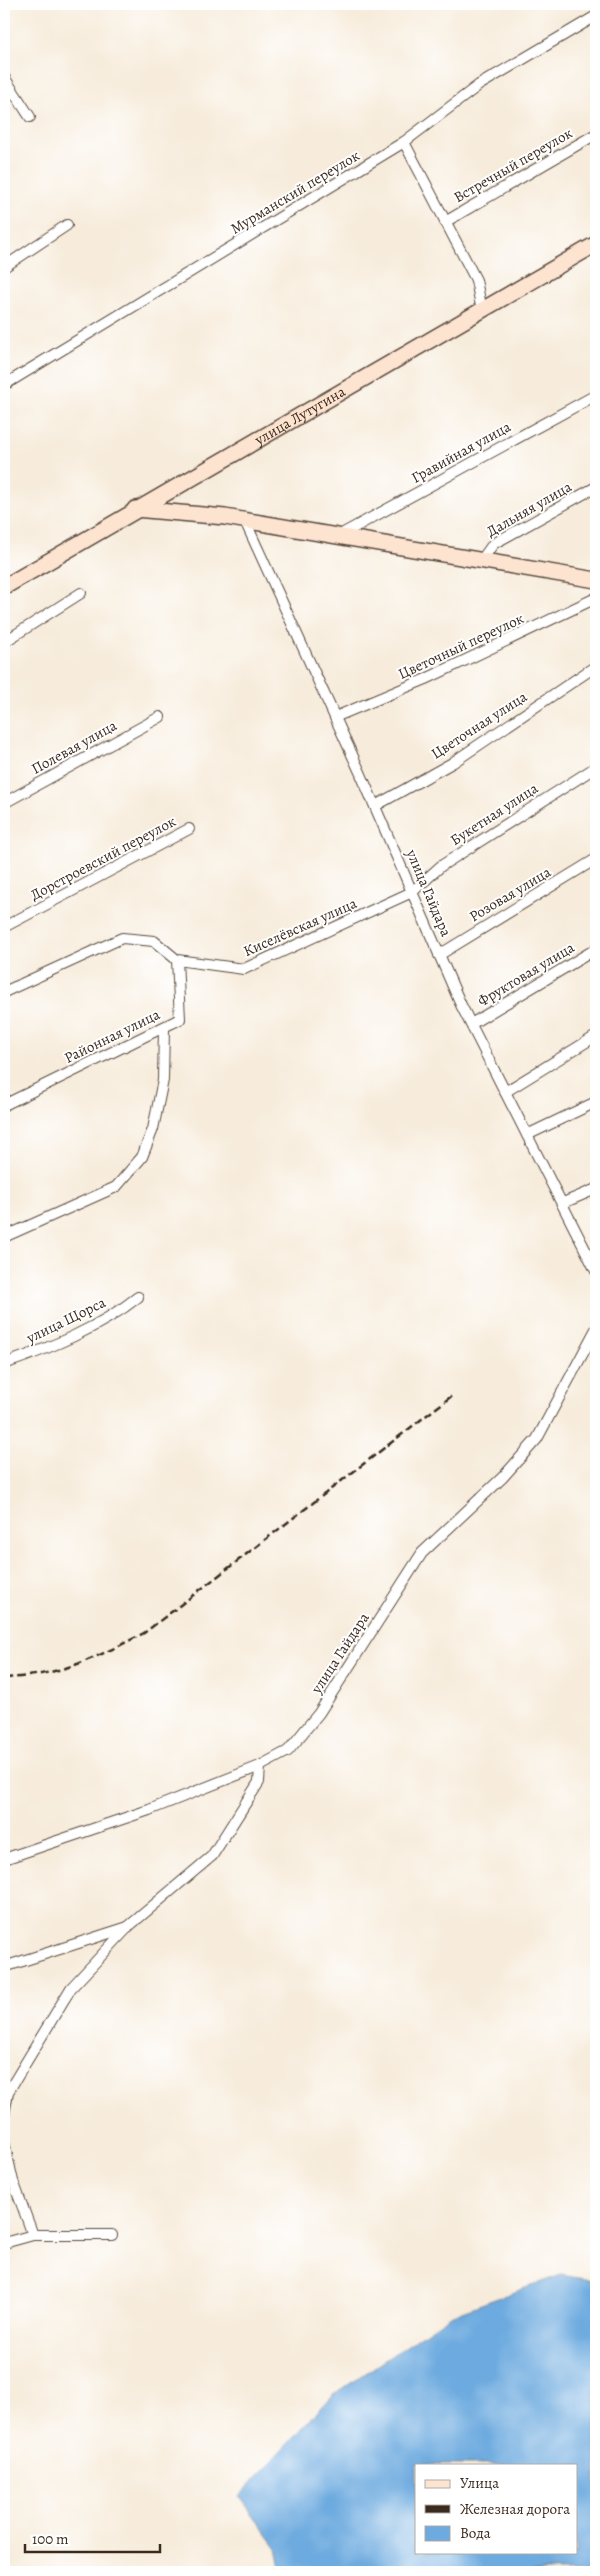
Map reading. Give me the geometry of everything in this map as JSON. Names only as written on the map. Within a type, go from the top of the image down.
[{"type":"main road","name":"улица Лутугина","points":[[4,587],[135,509],[596,244]]},
{"type":"main road","points":[[135,509],[225,517],[340,535],[596,580]]},
{"type":"street","name":"Мурманский переулок","points":[[4,385],[404,142],[478,85],[596,16]]},
{"type":"street","points":[[4,77],[30,118]]},
{"type":"street","name":"Встречный переулок","points":[[445,222],[596,134]]},
{"type":"street","points":[[404,142],[476,280],[482,311]]},
{"type":"street","points":[[4,267],[67,225]]},
{"type":"street","name":"Гравийная улица","points":[[340,535],[596,395]]},
{"type":"street","name":"Дальняя улица","points":[[481,561],[493,544],[596,488]]},
{"type":"street","name":"улица Гайдара","points":[[245,521],[375,806],[471,1024],[596,1271]]},
{"type":"street","points":[[4,642],[82,593]]},
{"type":"street","name":"Цветочный переулок","points":[[335,717],[426,679],[596,598]]},
{"type":"street","name":"Цветочная улица","points":[[375,806],[452,763],[596,666]]},
{"type":"street","name":"Полевая улица","points":[[4,803],[160,717]]},
{"type":"street","name":"Букетная улица","points":[[412,892],[441,866],[596,767]]},
{"type":"street","name":"Дорстроевский переулок","points":[[4,927],[189,829]]},
{"type":"street","name":"Розовая улица","points":[[439,955],[596,859]]},
{"type":"street","name":"Киселёвская улица","points":[[177,960],[244,969],[412,892]]},
{"type":"street","points":[[4,992],[122,938],[154,941],[177,960]]},
{"type":"street","name":"Фруктовая улица","points":[[471,1024],[596,949]]},
{"type":"street","name":"Районная улица","points":[[4,1105],[180,1019],[177,960]]},
{"type":"street","points":[[4,1237],[116,1187],[142,1157],[153,1129],[162,1080],[164,1028]]},
{"type":"street","points":[[504,1092],[596,1036]]},
{"type":"street","points":[[527,1135],[596,1102]]},
{"type":"street","points":[[563,1203],[596,1189]]},
{"type":"street","name":"улица Щорса","points":[[4,1364],[32,1354],[90,1328],[138,1297]]},
{"type":"street","name":"улица Гайдара","points":[[4,1859],[149,1810],[260,1766],[288,1750],[319,1713],[422,1553],[503,1477],[536,1439],[556,1408],[596,1329]]},
{"type":"street","points":[[4,2115],[6,2093],[71,1988],[129,1926],[212,1856],[258,1782],[260,1766]]},
{"type":"street","points":[[4,1967],[129,1926]]},
{"type":"street","points":[[4,2142],[8,2182],[33,2235]]},
{"type":"street","points":[[4,2243],[33,2235],[112,2235]]},
{"type":"water","points":[[561,2275],[596,2281],[596,2572],[282,2572],[277,2548],[239,2497],[332,2396],[451,2315]]},
{"type":"railway","points":[[4,1678],[43,1674],[77,1664],[144,1633],[453,1395]]}]
